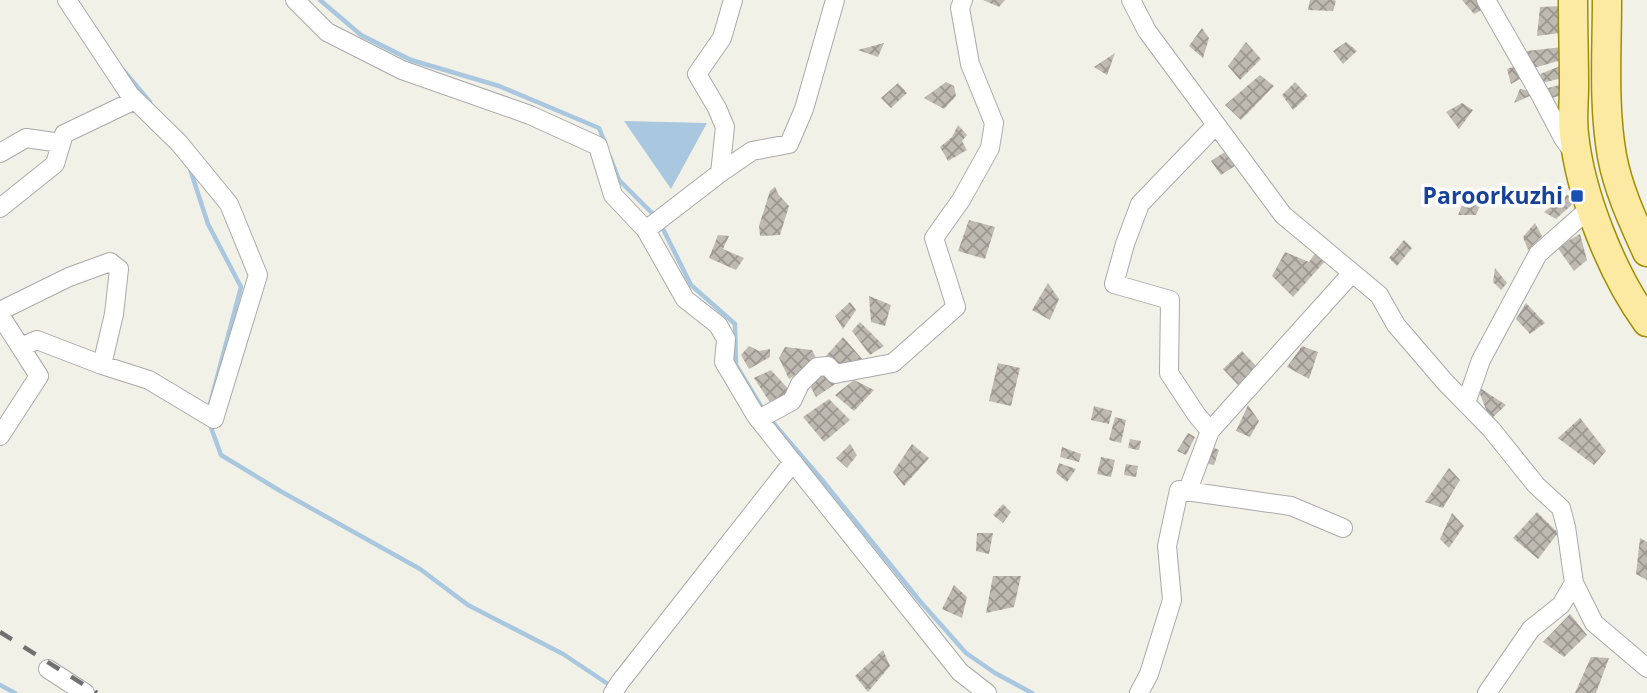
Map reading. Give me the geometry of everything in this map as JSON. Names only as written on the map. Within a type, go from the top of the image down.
[{"type":"main road","points":[[1573,0],[1574,131],[1577,159],[1590,208],[1619,276],[1647,322]]},
{"type":"main road","points":[[1607,0],[1607,108],[1612,156],[1620,187],[1640,219],[1647,251]]},
{"type":"street","points":[[21,347],[37,340],[149,380],[207,416],[258,275],[229,204],[178,143],[130,95],[67,0]]},
{"type":"street","points":[[295,0],[327,32],[402,70],[530,115],[598,146],[613,195],[646,230],[685,299],[718,325],[726,339],[724,362],[759,419],[960,672],[986,693]]},
{"type":"street","points":[[720,173],[726,127],[697,74],[722,38],[733,0]]},
{"type":"street","points":[[646,230],[752,151],[789,144],[804,109],[835,0]]},
{"type":"street","points":[[759,419],[792,401],[800,384],[817,368],[828,366],[835,374],[893,363],[956,307],[934,238],[961,200],[989,148],[994,123],[970,64],[960,8],[963,0]]},
{"type":"street","points":[[1130,0],[1147,31],[1283,215],[1379,295],[1396,325],[1445,382],[1491,429],[1536,485],[1561,508],[1574,583],[1594,623],[1647,668]]},
{"type":"street","points":[[1486,0],[1577,159]]},
{"type":"street","points":[[0,208],[55,164],[64,134],[135,100]]},
{"type":"street","points":[[1210,431],[1169,373],[1170,300],[1115,284],[1125,244],[1140,204],[1216,125]]},
{"type":"street","points":[[0,153],[26,138],[61,142]]},
{"type":"street","points":[[1466,403],[1481,359],[1538,254],[1590,208]]},
{"type":"street","points":[[0,436],[39,376],[0,313],[69,277],[110,262],[119,269],[114,314],[102,365]]},
{"type":"street","points":[[1188,490],[1210,431],[1352,273]]},
{"type":"street","points":[[622,689],[793,462]]},
{"type":"street","points":[[1139,693],[1149,674],[1172,600],[1167,546],[1179,489],[1291,506],[1343,528]]},
{"type":"street","points":[[1487,693],[1531,629],[1561,604],[1574,583]]},
{"type":"street","points":[[48,669],[85,693]]},
{"type":"water","points":[[624,121],[707,123],[671,189]]},
{"type":"building","points":[[983,0],[1005,0],[999,7]]},
{"type":"building","points":[[1310,0],[1336,1],[1333,11],[1308,10]]},
{"type":"building","points":[[1462,0],[1481,0],[1486,8],[1474,14]]},
{"type":"building","points":[[1563,6],[1560,33],[1537,36],[1540,7]]},
{"type":"building","points":[[1202,28],[1209,38],[1203,58],[1189,46]]},
{"type":"building","points":[[1246,42],[1261,59],[1240,80],[1228,66]]},
{"type":"building","points":[[1346,42],[1357,51],[1343,64],[1333,51]]},
{"type":"building","points":[[884,43],[878,57],[858,50]]},
{"type":"building","points":[[1562,47],[1562,60],[1526,70],[1527,51]]},
{"type":"building","points":[[1115,53],[1107,75],[1094,67]]},
{"type":"building","points":[[1563,65],[1562,78],[1542,83],[1540,74]]},
{"type":"building","points":[[1516,66],[1524,77],[1511,84],[1507,69]]},
{"type":"building","points":[[1260,75],[1274,86],[1241,120],[1225,105]]},
{"type":"building","points":[[946,82],[954,86],[956,96],[944,109],[924,98]]},
{"type":"building","points":[[1295,82],[1308,96],[1293,110],[1282,95]]},
{"type":"building","points":[[898,83],[907,93],[891,108],[881,98]]},
{"type":"building","points":[[1562,84],[1565,94],[1549,99],[1545,89]]},
{"type":"building","points":[[1520,89],[1539,92],[1514,103]]},
{"type":"building","points":[[1462,103],[1473,110],[1459,129],[1446,112]]},
{"type":"building","points":[[958,125],[967,135],[962,141],[967,150],[948,161],[940,147],[952,137]]},
{"type":"building","points":[[1228,150],[1238,164],[1221,175],[1211,161]]},
{"type":"building","points":[[775,187],[789,206],[780,235],[760,236],[759,226],[770,191]]},
{"type":"building","points":[[1466,195],[1482,201],[1476,215],[1458,215]]},
{"type":"building","points":[[1567,195],[1578,199],[1556,219],[1544,212]]},
{"type":"building","points":[[969,220],[995,227],[985,259],[958,251]]},
{"type":"building","points":[[1535,223],[1542,236],[1528,250],[1523,237]]},
{"type":"building","points":[[1580,234],[1587,260],[1574,271],[1557,247]]},
{"type":"building","points":[[718,235],[729,236],[723,249],[744,258],[736,270],[709,258]]},
{"type":"building","points":[[1404,240],[1412,248],[1397,266],[1389,258]]},
{"type":"building","points":[[1317,251],[1327,259],[1293,297],[1272,276],[1285,252],[1309,262]]},
{"type":"building","points":[[1495,268],[1507,283],[1501,290],[1493,282]]},
{"type":"building","points":[[1048,283],[1059,299],[1050,320],[1032,310]]},
{"type":"building","points":[[869,296],[891,305],[885,326],[871,322]]},
{"type":"building","points":[[850,302],[856,310],[843,329],[835,316]]},
{"type":"building","points":[[1526,303],[1545,323],[1530,334],[1516,319]]},
{"type":"building","points":[[860,322],[884,346],[870,355],[852,331]]},
{"type":"building","points":[[843,337],[864,361],[836,370],[825,357]]},
{"type":"building","points":[[749,346],[759,351],[770,349],[770,357],[749,369],[741,355]]},
{"type":"building","points":[[1302,346],[1318,352],[1309,379],[1287,367]]},
{"type":"building","points":[[785,347],[812,350],[817,360],[789,379],[779,358]]},
{"type":"building","points":[[1242,351],[1257,367],[1238,385],[1223,369]]},
{"type":"building","points":[[998,363],[1020,368],[1011,406],[989,401]]},
{"type":"building","points":[[824,369],[838,382],[816,397],[808,382]]},
{"type":"building","points":[[771,370],[792,393],[773,407],[754,378]]},
{"type":"building","points":[[854,380],[874,390],[854,411],[835,395]]},
{"type":"building","points":[[1477,386],[1506,405],[1490,420]]},
{"type":"building","points":[[829,399],[850,420],[824,442],[803,417]]},
{"type":"building","points":[[1248,405],[1259,421],[1250,437],[1236,431]]},
{"type":"building","points":[[1094,406],[1112,411],[1109,424],[1091,420]]},
{"type":"building","points":[[1115,417],[1126,420],[1121,443],[1109,440]]},
{"type":"building","points":[[1580,418],[1606,451],[1594,465],[1558,438]]},
{"type":"building","points":[[1188,433],[1195,437],[1186,455],[1177,451]]},
{"type":"building","points":[[1130,439],[1141,441],[1139,450],[1128,448]]},
{"type":"building","points":[[850,444],[857,455],[847,468],[836,458]]},
{"type":"building","points":[[912,444],[929,458],[904,486],[893,472]]},
{"type":"building","points":[[1206,444],[1219,450],[1214,465],[1196,462]]},
{"type":"building","points":[[1062,447],[1081,454],[1079,462],[1060,457]]},
{"type":"building","points":[[1101,457],[1115,460],[1111,477],[1097,474]]},
{"type":"building","points":[[1059,463],[1076,469],[1067,482],[1056,473]]},
{"type":"building","points":[[1126,464],[1138,466],[1136,477],[1124,475]]},
{"type":"building","points":[[1449,468],[1460,480],[1443,508],[1425,502]]},
{"type":"building","points":[[1003,504],[1011,512],[1003,523],[993,515]]},
{"type":"building","points":[[1537,512],[1558,533],[1538,559],[1513,538]]},
{"type":"building","points":[[1452,513],[1464,526],[1449,548],[1440,539]]},
{"type":"building","points":[[977,533],[993,533],[989,554],[976,551]]},
{"type":"building","points":[[1640,538],[1647,542],[1647,580],[1636,574]]},
{"type":"building","points":[[993,576],[1021,576],[1014,607],[986,613]]},
{"type":"building","points":[[954,585],[967,597],[962,618],[942,609]]},
{"type":"building","points":[[1570,614],[1587,635],[1564,657],[1543,642]]},
{"type":"building","points":[[883,650],[890,666],[868,692],[855,676]]},
{"type":"building","points":[[1591,657],[1609,658],[1596,693],[1575,693]]},
{"type":"waterway","points":[[320,0],[361,35],[411,60],[499,86],[599,128],[605,143]]},
{"type":"waterway","points":[[124,71],[150,102]]},
{"type":"waterway","points":[[610,157],[619,180],[655,216]]},
{"type":"waterway","points":[[189,166],[208,224],[241,287],[210,404]]},
{"type":"waterway","points":[[660,223],[691,285],[735,324],[736,365],[764,411]]},
{"type":"waterway","points":[[769,418],[966,653],[1032,693]]},
{"type":"waterway","points":[[209,422],[221,455],[420,569],[468,605],[563,654],[611,686]]},
{"type":"waterway","points":[[0,685],[15,693]]},
{"type":"railway","points":[[0,632],[97,693]]},
{"type":"place","name":"Paroorkuzhi","points":[[1577,196]]}]
